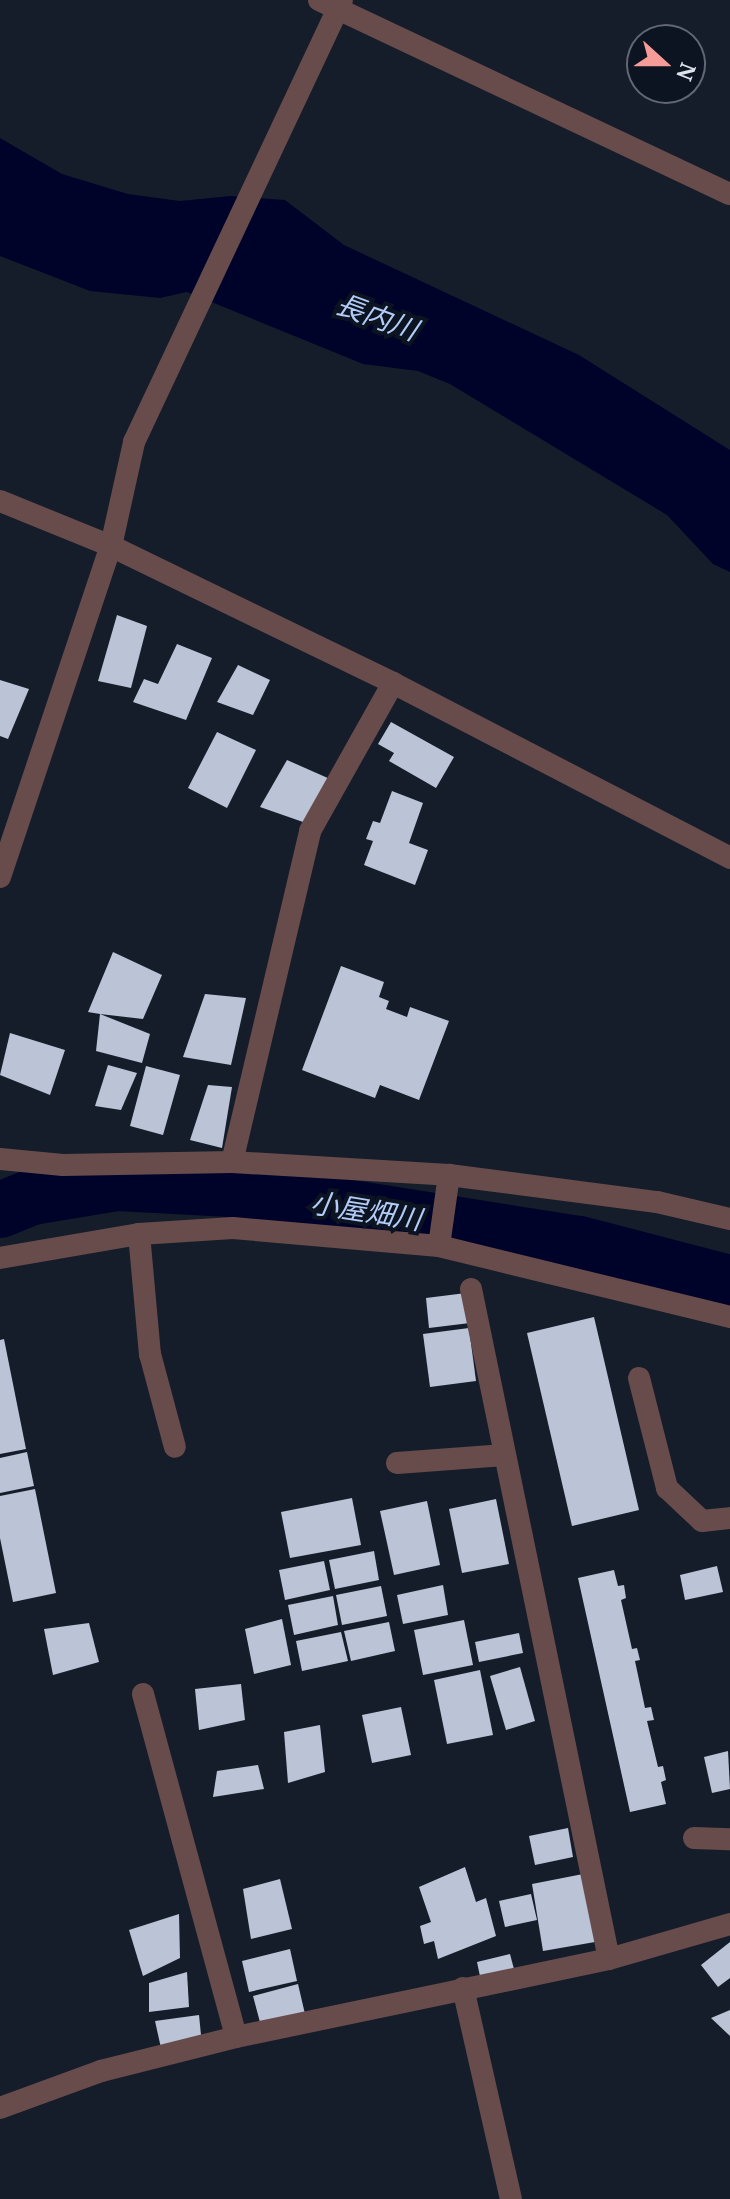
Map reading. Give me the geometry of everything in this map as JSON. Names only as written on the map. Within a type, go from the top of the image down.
[{"type":"street","points":[[0,877],[111,546],[134,442],[322,45],[333,3],[730,194]]},
{"type":"street","points":[[0,501],[111,546],[393,683],[730,858]]},
{"type":"street","points":[[232,1162],[310,831],[393,683]]},
{"type":"street","points":[[0,1159],[63,1165],[232,1162],[657,1202],[730,1219]]},
{"type":"street","points":[[440,1240],[448,1181]]},
{"type":"street","points":[[0,1258],[139,1234],[233,1228],[440,1240],[730,1317]]},
{"type":"street","points":[[139,1234],[150,1354],[175,1447]]},
{"type":"street","points":[[471,1289],[609,1959]]},
{"type":"street","points":[[639,1378],[667,1488],[702,1521],[730,1518]]},
{"type":"street","points":[[397,1463],[505,1455]]},
{"type":"street","points":[[143,1694],[236,2037]]},
{"type":"street","points":[[694,1838],[730,1839]]},
{"type":"street","points":[[1,2106],[101,2071],[236,2037],[609,1959],[730,1924]]},
{"type":"street","points":[[463,1988],[511,2199]]},
{"type":"water","name":"長内川","points":[[0,138],[62,174],[128,194],[180,201],[230,196],[285,200],[344,245],[579,355],[730,450],[730,572],[713,564],[667,515],[450,384],[418,371],[363,364],[187,292],[160,298],[90,291],[0,256]]},
{"type":"building","points":[[117,615],[147,626],[131,688],[98,681]]},
{"type":"building","points":[[177,644],[212,658],[186,720],[133,702],[144,679],[158,684]]},
{"type":"building","points":[[238,665],[270,680],[253,715],[217,702]]},
{"type":"building","points":[[0,680],[29,689],[8,739],[0,736]]},
{"type":"building","points":[[391,722],[454,757],[436,788],[389,761],[394,753],[378,744]]},
{"type":"building","points":[[217,732],[256,750],[227,808],[188,788]]},
{"type":"building","points":[[287,760],[330,779],[303,822],[260,807]]},
{"type":"building","points":[[392,791],[423,803],[409,843],[428,850],[415,885],[364,865],[373,841],[366,839],[373,821],[380,823]]},
{"type":"building","points":[[113,952],[162,975],[143,1019],[88,1012]]},
{"type":"building","points":[[341,966],[384,982],[379,997],[389,1001],[386,1009],[407,1017],[410,1007],[449,1021],[419,1100],[380,1085],[375,1098],[302,1070]]},
{"type":"building","points":[[205,994],[246,998],[231,1065],[183,1057]]},
{"type":"building","points":[[100,1014],[150,1034],[142,1063],[96,1051]]},
{"type":"building","points":[[10,1033],[65,1050],[50,1095],[0,1075]]},
{"type":"building","points":[[108,1065],[137,1073],[121,1110],[95,1106]]},
{"type":"building","points":[[146,1066],[180,1075],[163,1135],[130,1126]]},
{"type":"building","points":[[208,1085],[232,1087],[222,1148],[190,1140]]},
{"type":"building","points":[[466,1293],[470,1323],[429,1328],[426,1298]]},
{"type":"building","points":[[594,1317],[639,1510],[572,1526],[527,1333]]},
{"type":"building","points":[[469,1328],[476,1381],[430,1387],[423,1334]]},
{"type":"building","points":[[4,1339],[26,1449],[0,1454],[0,1340]]},
{"type":"building","points":[[27,1452],[34,1486],[0,1493],[0,1458]]},
{"type":"building","points":[[35,1489],[56,1593],[13,1602],[0,1538],[0,1496]]},
{"type":"building","points":[[352,1498],[361,1545],[290,1558],[281,1512]]},
{"type":"building","points":[[496,1499],[509,1564],[462,1573],[449,1509]]},
{"type":"building","points":[[427,1501],[440,1565],[394,1575],[380,1511]]},
{"type":"building","points":[[374,1551],[379,1580],[335,1589],[329,1560]]},
{"type":"building","points":[[324,1561],[330,1590],[285,1600],[279,1570]]},
{"type":"building","points":[[717,1566],[723,1592],[685,1600],[680,1575]]},
{"type":"building","points":[[614,1570],[618,1586],[624,1585],[626,1598],[621,1600],[632,1649],[637,1648],[640,1660],[635,1661],[645,1708],[651,1707],[654,1720],[647,1721],[658,1767],[663,1766],[666,1780],[661,1782],[666,1804],[630,1812],[578,1578]]},
{"type":"building","points":[[443,1585],[448,1615],[403,1624],[397,1595]]},
{"type":"building","points":[[381,1586],[387,1616],[342,1625],[336,1595]]},
{"type":"building","points":[[333,1596],[338,1625],[294,1635],[288,1605]]},
{"type":"building","points":[[282,1619],[291,1665],[254,1674],[245,1629]]},
{"type":"building","points":[[464,1620],[473,1665],[423,1675],[414,1630]]},
{"type":"building","points":[[389,1622],[395,1651],[351,1661],[344,1631]]},
{"type":"building","points":[[89,1623],[99,1662],[53,1675],[44,1629]]},
{"type":"building","points":[[341,1632],[348,1661],[302,1671],[296,1641]]},
{"type":"building","points":[[519,1633],[523,1653],[479,1662],[475,1642]]},
{"type":"building","points":[[520,1667],[535,1721],[506,1730],[490,1676]]},
{"type":"building","points":[[480,1670],[493,1735],[447,1744],[434,1680]]},
{"type":"building","points":[[241,1684],[245,1720],[199,1730],[195,1689]]},
{"type":"building","points":[[401,1707],[411,1755],[372,1763],[362,1715]]},
{"type":"building","points":[[320,1725],[325,1772],[288,1783],[284,1732]]},
{"type":"building","points":[[728,1751],[730,1789],[712,1793],[704,1757]]},
{"type":"building","points":[[258,1765],[264,1789],[213,1797],[217,1771]]},
{"type":"building","points":[[568,1828],[573,1857],[535,1865],[529,1836]]},
{"type":"building","points":[[465,1867],[476,1902],[486,1898],[496,1936],[438,1959],[434,1941],[424,1944],[420,1926],[431,1922],[419,1887]]},
{"type":"building","points":[[583,1874],[595,1942],[543,1951],[532,1884]]},
{"type":"building","points":[[280,1879],[292,1929],[251,1939],[243,1889]]},
{"type":"building","points":[[531,1894],[537,1920],[505,1927],[499,1901]]},
{"type":"building","points":[[179,1914],[180,1958],[143,1976],[129,1930]]},
{"type":"building","points":[[730,1942],[730,1978],[718,1987],[701,1965]]},
{"type":"building","points":[[290,1949],[297,1981],[249,1992],[242,1961]]},
{"type":"building","points":[[510,1954],[515,1973],[481,1981],[477,1962]]},
{"type":"building","points":[[187,1972],[189,2007],[149,2012],[149,1983]]},
{"type":"building","points":[[298,1984],[305,2014],[261,2026],[253,1996]]},
{"type":"building","points":[[730,2010],[730,2036],[711,2018]]},
{"type":"building","points":[[199,2015],[201,2035],[161,2048],[155,2021]]},
{"type":"waterway","name":"小屋畑川","points":[[0,1210],[33,1197],[118,1183],[231,1189],[580,1244],[730,1283]]}]
